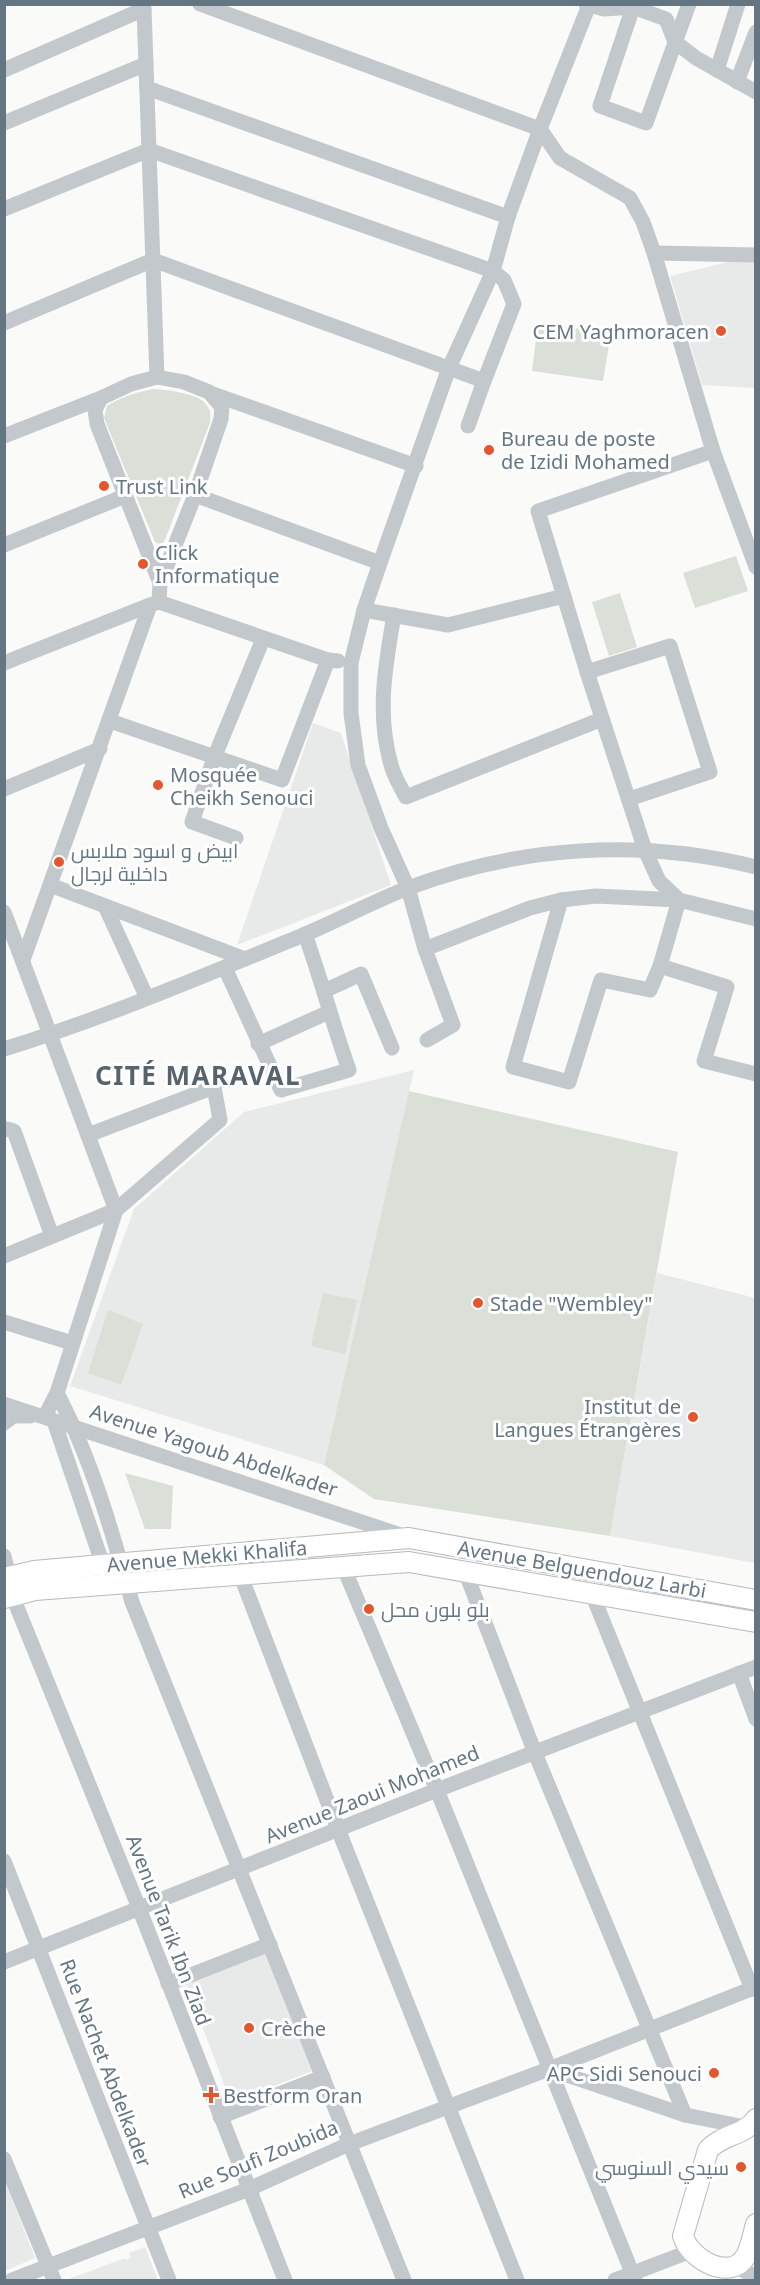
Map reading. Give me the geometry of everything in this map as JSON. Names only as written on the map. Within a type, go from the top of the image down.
[{"type":"main road","name":"Avenue Mekki Khalifa","points":[[8,1587],[35,1590],[234,1554],[410,1538]]},
{"type":"main road","name":"Avenue Belguendouz Larbi","points":[[410,1538],[756,1600]]},
{"type":"main road","name":"Avenue Mekki Khalifa","points":[[115,1574],[239,1574],[409,1562],[756,1622]]},
{"type":"main road","points":[[705,2280],[704,2273],[683,2236],[708,2150],[716,2141],[754,2130]]},
{"type":"main road","points":[[693,2254],[722,2271],[746,2256],[756,2224]]},
{"type":"street","points":[[200,4],[540,129],[560,158],[630,198],[643,222],[654,253],[713,451],[756,567]]},
{"type":"street","points":[[633,6],[600,106],[646,123],[688,4]]},
{"type":"street","points":[[717,70],[738,4]]},
{"type":"street","points":[[428,1040],[453,1025],[425,948],[408,888],[381,828],[358,765],[351,713],[351,663],[364,610],[380,563],[449,368],[493,271],[508,217],[588,5],[604,9],[633,6],[666,19],[675,42],[756,92]]},
{"type":"street","points":[[4,70],[143,7],[156,377]]},
{"type":"street","points":[[737,82],[756,32]]},
{"type":"street","points":[[4,123],[146,64]]},
{"type":"street","points":[[147,88],[508,217]]},
{"type":"street","points":[[4,209],[149,150],[493,271],[504,280],[514,304],[468,426]]},
{"type":"street","points":[[654,253],[756,255]]},
{"type":"street","points":[[4,323],[153,260],[484,381]]},
{"type":"street","points":[[4,436],[131,384],[156,377],[184,382],[416,466]]},
{"type":"street","points":[[23,960],[221,419],[222,407],[209,392]]},
{"type":"street","points":[[100,398],[95,410],[97,424],[160,583]]},
{"type":"street","points":[[679,900],[659,881],[645,850],[538,511],[713,451]]},
{"type":"street","points":[[195,495],[380,563]]},
{"type":"street","points":[[4,545],[125,496]]},
{"type":"street","points":[[364,610],[447,625],[564,596]]},
{"type":"street","points":[[4,663],[154,604],[328,660],[351,663]]},
{"type":"street","points":[[394,615],[384,670],[382,704],[392,768],[406,797],[602,719]]},
{"type":"street","points":[[236,838],[192,822],[214,758],[263,639]]},
{"type":"street","points":[[587,672],[670,646],[710,772],[629,799]]},
{"type":"street","points":[[111,720],[282,780],[328,660]]},
{"type":"street","points":[[4,789],[100,749]]},
{"type":"street","points":[[4,1049],[51,1034],[225,968],[408,888],[502,859],[550,852],[596,849],[645,850],[701,855],[756,867]]},
{"type":"street","points":[[50,885],[244,959]]},
{"type":"street","points":[[425,948],[530,908],[561,900],[596,896],[679,900],[756,919]]},
{"type":"street","points":[[561,900],[513,1067],[569,1082],[602,980],[650,990],[660,966],[679,900]]},
{"type":"street","points":[[105,906],[147,998]]},
{"type":"street","points":[[4,912],[116,1210],[50,1418],[115,1574],[132,1602],[404,2280]]},
{"type":"street","points":[[225,968],[281,1090],[349,1070],[328,1012],[324,991],[305,934]]},
{"type":"street","points":[[660,966],[727,987],[704,1061],[756,1074]]},
{"type":"street","points":[[324,991],[362,974],[392,1048]]},
{"type":"street","points":[[258,1044],[328,1012]]},
{"type":"street","points":[[4,1256],[116,1210],[220,1120],[214,1087],[88,1135]]},
{"type":"street","points":[[4,1130],[14,1131],[52,1236]]},
{"type":"street","points":[[4,1322],[72,1343]]},
{"type":"street","points":[[57,1393],[74,1426],[115,1574]]},
{"type":"street","name":"Avenue Yagoub Abdelkader","points":[[4,1404],[410,1538]]},
{"type":"street","points":[[4,1423],[13,1416],[50,1418]]},
{"type":"street","points":[[234,1554],[239,1574],[338,1829],[517,2280]]},
{"type":"street","name":"Avenue Tarik Ibn Ziad","points":[[4,1556],[8,1587],[140,1908],[285,2280]]},
{"type":"street","points":[[343,1566],[437,1790],[633,2277]]},
{"type":"street","points":[[465,1571],[535,1753],[685,2115]]},
{"type":"street","points":[[592,1594],[754,1988]]},
{"type":"street","name":"Avenue Zaoui Mohamed","points":[[4,1962],[437,1790],[756,1667]]},
{"type":"street","points":[[739,1673],[756,1719]]},
{"type":"street","name":"Rue Nachet Abdelkader","points":[[4,1861],[169,2280]]},
{"type":"street","points":[[168,1984],[270,1944]]},
{"type":"street","name":"Rue Soufi Zoubida","points":[[12,2280],[51,2273],[148,2227],[249,2189],[349,2144],[447,2105],[549,2069],[754,1988]]},
{"type":"street","points":[[549,2069],[685,2115],[754,2130]]},
{"type":"street","points":[[220,2117],[323,2077]]},
{"type":"street","points":[[708,2150],[714,2121]]},
{"type":"street","points":[[4,2159],[51,2273]]},
{"type":"street","points":[[615,2280],[633,2277],[693,2254]]},
{"type":"street","points":[[722,2271],[756,2277]]},
{"type":"shaded area","name":"CEM Yaghmoracen","points":[[736,260],[755,262],[755,388],[702,385],[670,276]]},
{"type":"shaded area","points":[[538,323],[611,333],[603,381],[532,371]]},
{"type":"shaded area","points":[[153,389],[176,392],[200,399],[206,404],[210,414],[210,423],[164,542],[160,545],[155,542],[104,418],[107,406],[112,403],[129,395]]},
{"type":"shaded area","points":[[736,556],[748,591],[695,608],[683,573]]},
{"type":"shaded area","points":[[620,593],[637,647],[609,656],[592,602]]},
{"type":"shaded area","points":[[313,723],[341,733],[391,885],[237,945]]},
{"type":"shaded area","points":[[414,1070],[324,1465],[70,1386],[134,1209],[244,1112]]},
{"type":"shaded area","points":[[409,1091],[678,1152],[610,1536],[374,1499],[324,1465]]},
{"type":"shaded area","name":"Institut de Langues Étrangères","points":[[657,1273],[755,1298],[755,1563],[610,1536]]},
{"type":"shaded area","points":[[323,1293],[357,1300],[345,1354],[311,1346]]},
{"type":"shaded area","points":[[108,1310],[143,1324],[121,1385],[88,1373]]},
{"type":"shaded area","points":[[125,1473],[173,1486],[171,1529],[145,1529]]},
{"type":"shaded area","name":"Crèche","points":[[265,1954],[312,2071],[231,2103],[187,1985]]},
{"type":"shaded area","points":[[4,2178],[35,2258],[5,2271],[4,2271]]},
{"type":"shaded area","points":[[145,2247],[158,2280],[66,2280],[125,2258],[126,2260],[131,2257],[129,2253]]},
{"type":"place","name":"CEM Yaghmoracen","points":[[721,331]]},
{"type":"place","name":"Bureau de poste de Izidi Mohamed","points":[[489,450]]},
{"type":"place","name":"Trust Link","points":[[104,486]]},
{"type":"place","name":"Click Informatique","points":[[143,564]]},
{"type":"place","name":"Mosquée Cheikh Senouci","points":[[158,785]]},
{"type":"place","name":"ابيض و اسود ملابس داخلية لرجال","points":[[59,862]]},
{"type":"place","name":"Stade \"Wembley\"","points":[[478,1303]]},
{"type":"place","name":"Institut de Langues Étrangères","points":[[693,1417]]},
{"type":"place","name":"بلو بلون محل","points":[[369,1609]]},
{"type":"place","name":"Crèche","points":[[249,2028]]},
{"type":"place","name":"APC Sidi Senouci","points":[[714,2073]]},
{"type":"place","name":"Bestform Oran","points":[[211,2095]]},
{"type":"place","name":"سيدي السنوسي","points":[[741,2167]]},
{"type":"district","name":"CITÉ MARAVAL","points":[[198,1075]]}]
